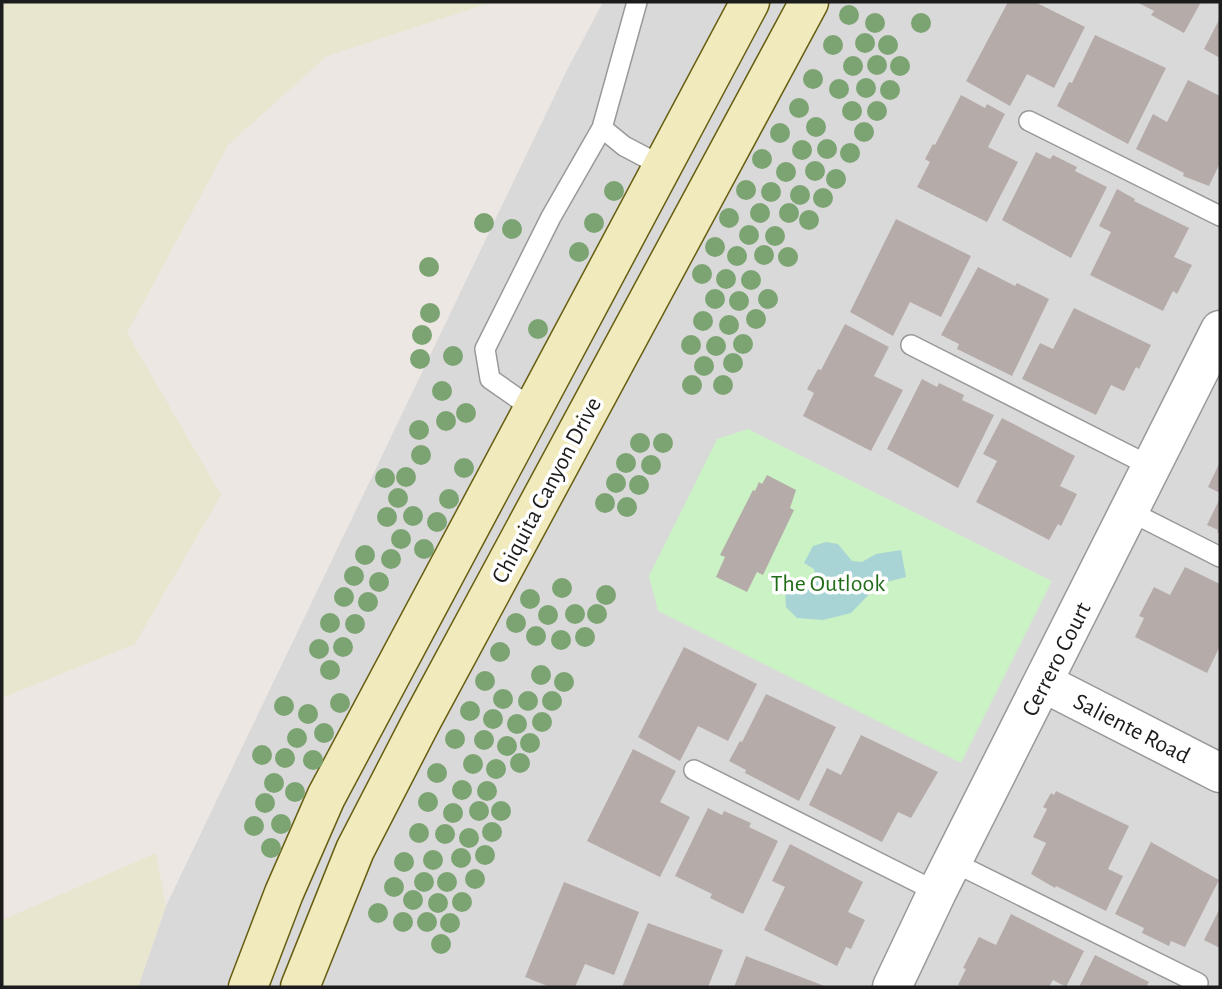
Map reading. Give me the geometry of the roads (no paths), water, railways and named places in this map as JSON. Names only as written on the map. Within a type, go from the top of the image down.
[{"type":"main road","name":"Chiquita Canyon Drive","points":[[248,987],[284,893],[326,797],[750,2]]},
{"type":"main road","name":"Chiquita Canyon Drive","points":[[300,987],[355,850],[421,722],[809,2]]},
{"type":"street","name":"Cerrero Court","points":[[892,987],[1220,330]]},
{"type":"street","name":"Saliente Road","points":[[1044,683],[1220,773]]},
{"type":"lane","points":[[533,409],[490,379],[485,349],[551,217],[602,128],[637,2]]},
{"type":"lane","points":[[1029,121],[1220,216]]},
{"type":"lane","points":[[602,128],[624,146],[662,166]]},
{"type":"lane","points":[[911,345],[1152,467]]},
{"type":"lane","points":[[1129,511],[1220,557]]},
{"type":"lane","points":[[694,770],[1198,983]]},
{"type":"water","points":[[826,542],[838,544],[852,561],[862,562],[876,554],[901,550],[906,577],[879,584],[851,613],[823,620],[797,618],[786,607],[785,589],[790,584],[817,580],[814,569],[804,563],[813,546]]},
{"type":"park label","name":"The Outlook","points":[[828,583]]}]
